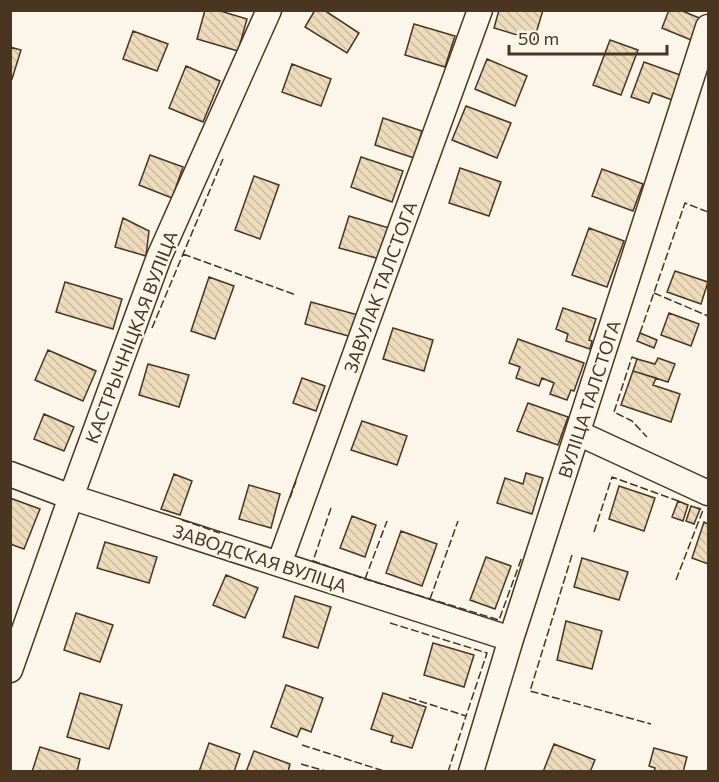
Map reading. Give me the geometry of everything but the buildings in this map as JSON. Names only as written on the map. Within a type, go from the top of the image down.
[{"type":"street","name":"КАСТРЫЧНІЦКАЯ ВУЛІЦА","points":[[10,670],[159,257],[269,10]]},
{"type":"street","name":"ЗАВУЛАК ТАЛСТОГА","points":[[279,564],[480,10]]},
{"type":"street","name":"ВУЛІЦА ТАЛСТОГА","points":[[471,771],[511,639],[708,27]]},
{"type":"street","points":[[578,433],[708,493]]},
{"type":"street","name":"ЗАВОДСКАЯ ВУЛІЦА","points":[[10,474],[71,497],[511,639]]},
{"type":"fence","points":[[152,328],[223,159]]},
{"type":"fence","points":[[640,333],[685,203],[708,212]]},
{"type":"fence","points":[[183,254],[296,295]]},
{"type":"fence","points":[[654,293],[708,316]]},
{"type":"fence","points":[[637,359],[632,357],[614,412],[632,421],[647,437]]},
{"type":"fence","points":[[594,532],[612,477],[681,502]]},
{"type":"fence","points":[[290,498],[296,481]]},
{"type":"fence","points":[[331,508],[313,561],[499,620],[522,557]]},
{"type":"fence","points":[[676,580],[703,510],[698,508]]},
{"type":"fence","points":[[182,520],[220,533]]},
{"type":"fence","points":[[365,579],[387,521]]},
{"type":"fence","points":[[430,599],[458,521]]},
{"type":"fence","points":[[572,555],[530,691],[651,724]]},
{"type":"fence","points":[[390,623],[487,653],[466,716],[407,697]]},
{"type":"fence","points":[[448,772],[466,716]]},
{"type":"fence","points":[[302,745],[387,772]]},
{"type":"fence","points":[[301,764],[329,772]]}]
